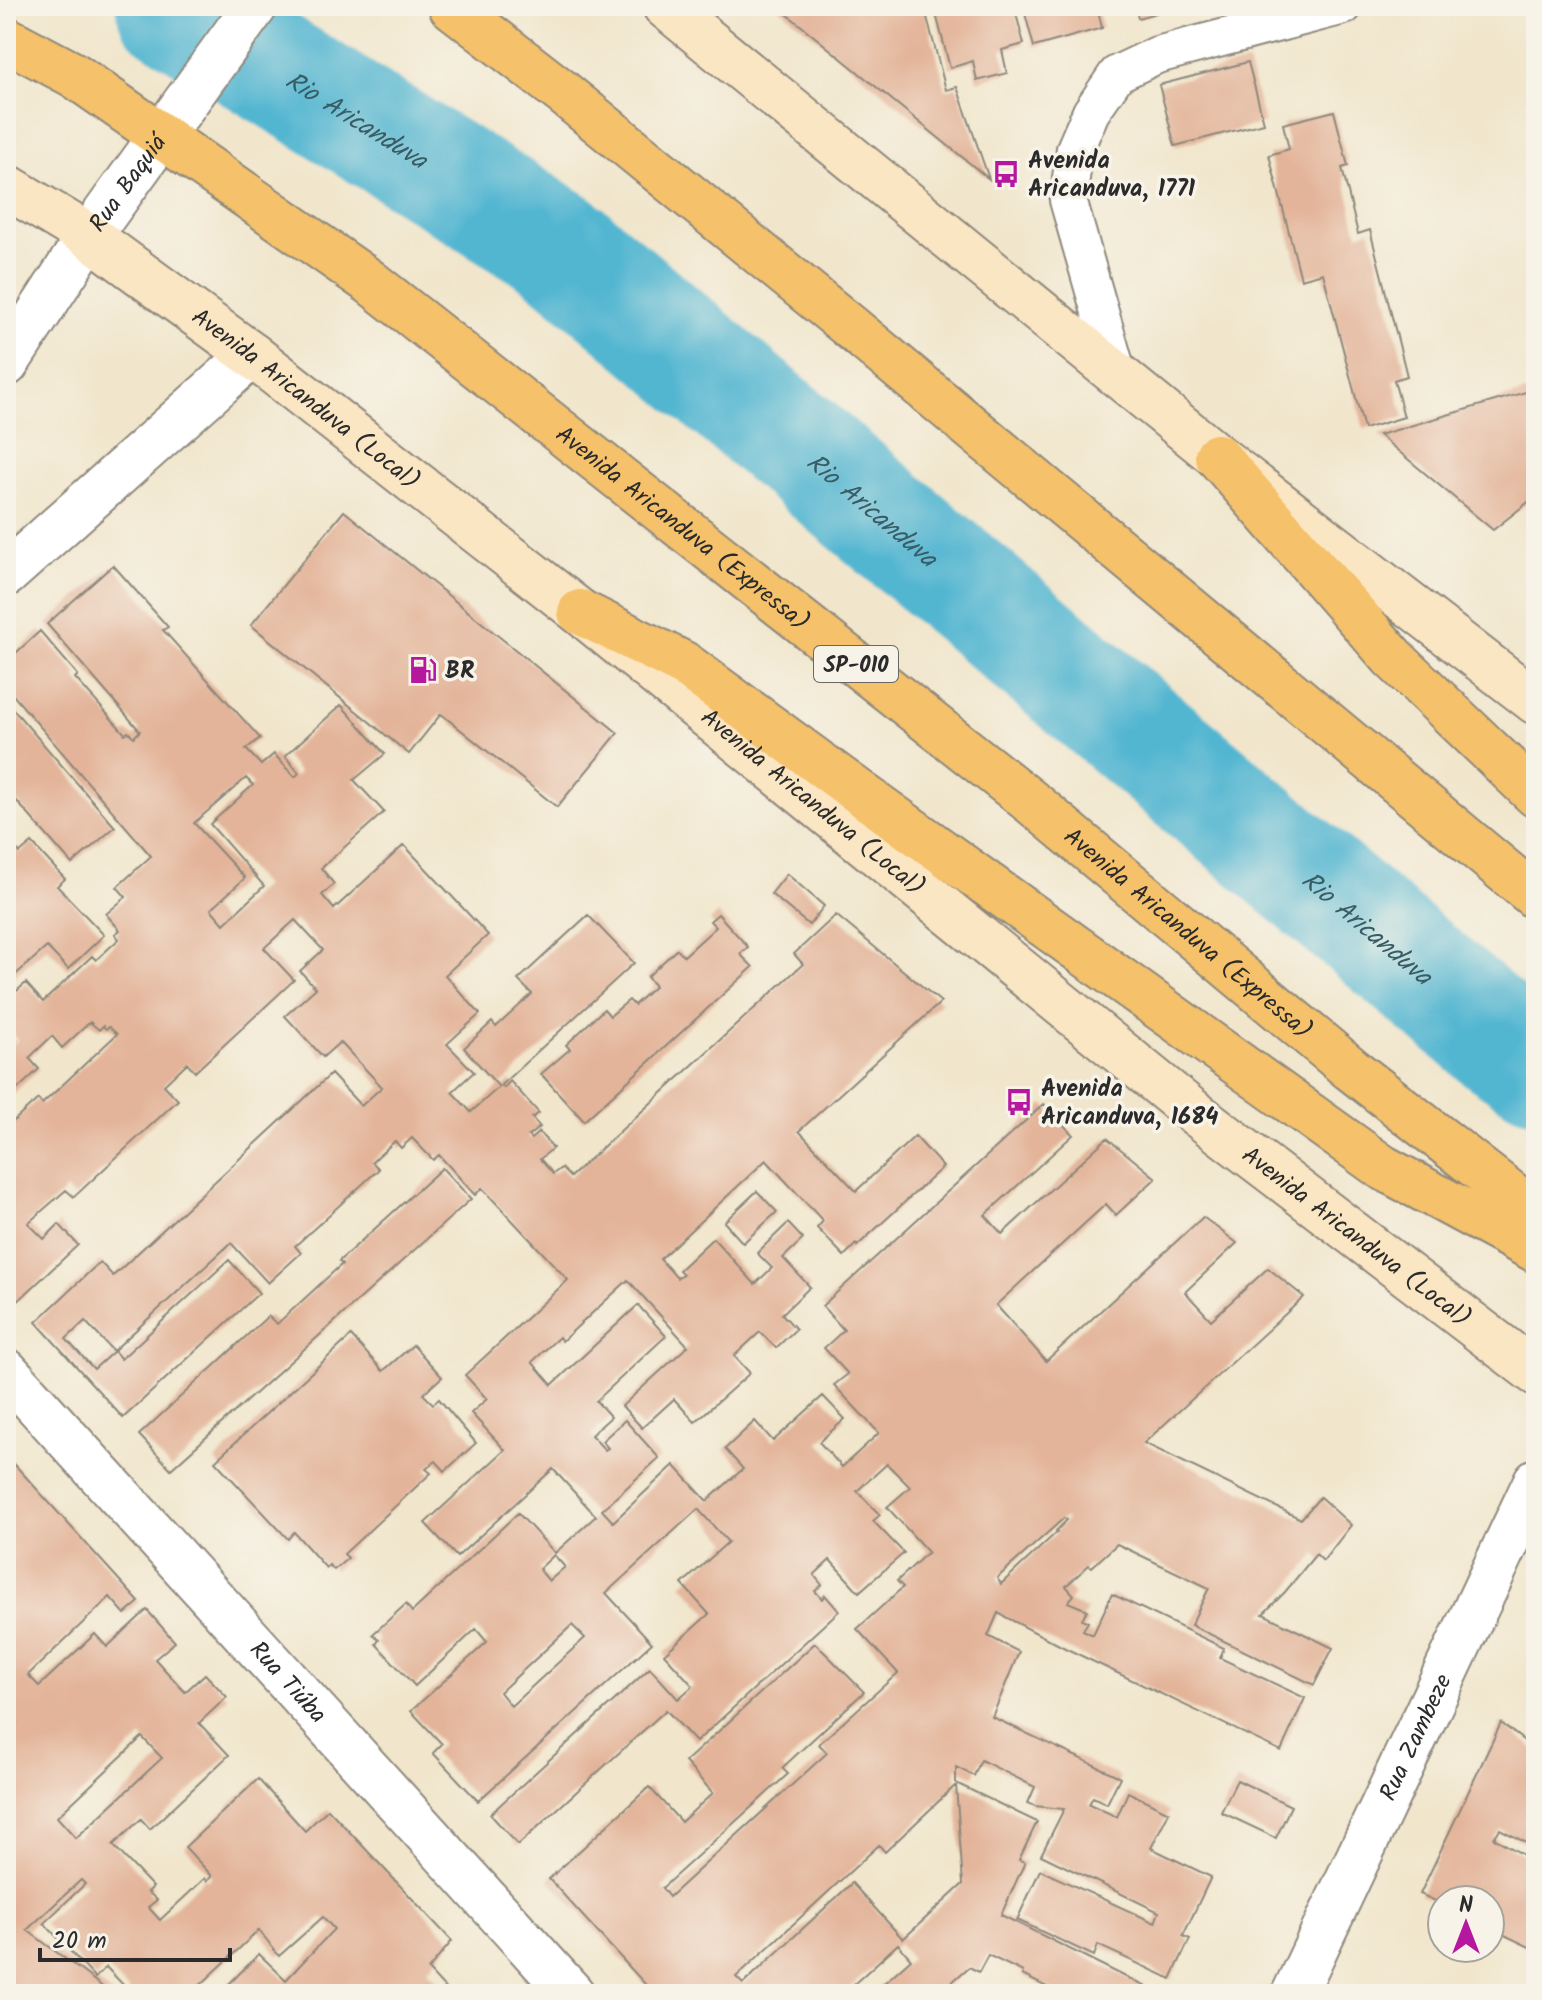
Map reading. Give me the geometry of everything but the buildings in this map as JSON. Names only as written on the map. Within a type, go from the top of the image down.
[{"type":"highway","points":[[451,6],[562,92],[848,325],[1536,897]]},
{"type":"highway","name":"Avenida Aricanduva (Expressa)","points":[[6,39],[74,75],[369,281],[1035,805],[1351,1069],[1536,1213]]},
{"type":"highway","points":[[1217,456],[1393,658],[1536,795]]},
{"type":"highway","points":[[580,612],[684,664],[1382,1167],[1536,1250]]},
{"type":"main road","points":[[665,6],[1217,456],[1536,702]]},
{"type":"main road","name":"Avenida Aricanduva (Local)","points":[[6,186],[89,236],[252,355],[580,612],[1190,1109],[1536,1373]]},
{"type":"street","name":"Rua Baquiá","points":[[6,364],[89,236],[255,6]]},
{"type":"street","points":[[6,574],[252,355]]},
{"type":"street","name":"Rua Tiúba","points":[[6,1371],[572,1994]]},
{"type":"street","name":"Rua Zambeze","points":[[1294,1994],[1522,1552],[1536,1481]]},
{"type":"lane","points":[[1118,375],[1068,200],[1075,149],[1091,112],[1117,74],[1157,55],[1344,6]]},
{"type":"waterway","name":"Rio Aricanduva","points":[[173,6],[559,245],[1500,1040],[1536,1064]]},
{"type":"place","name":"Avenida Aricanduva, 1771","points":[[1006,174]]},
{"type":"place","name":"BR","points":[[423,670]]},
{"type":"place","name":"Avenida Aricanduva, 1684","points":[[1019,1102]]}]
